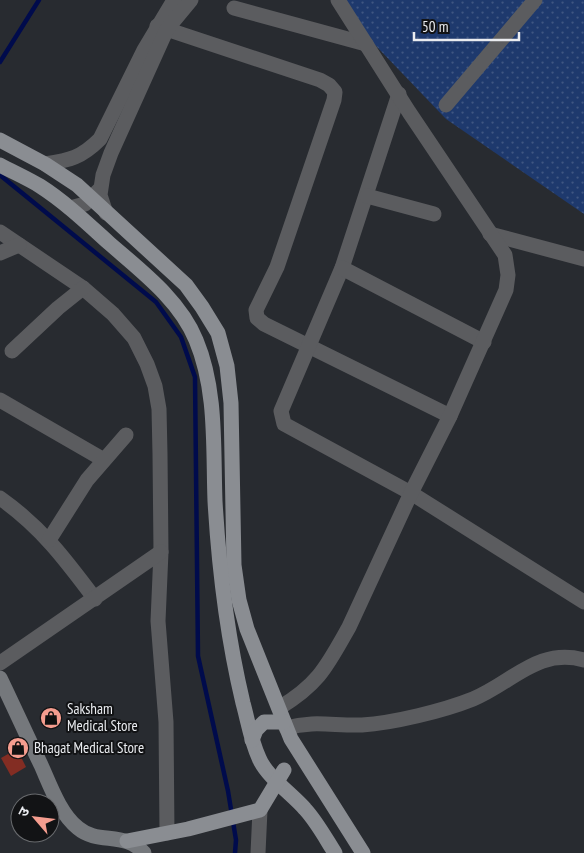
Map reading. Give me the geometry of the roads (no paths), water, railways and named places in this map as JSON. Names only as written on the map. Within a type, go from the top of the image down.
[{"type":"main road","points":[[0,140],[77,185],[96,193],[106,213],[186,285],[218,333],[227,366],[231,403],[234,565],[239,600],[247,628],[283,719],[298,750],[363,853]]},
{"type":"main road","points":[[0,165],[40,187],[70,208],[149,278],[175,307],[195,337],[205,364],[212,415],[219,563],[223,605],[230,646],[252,740],[259,760],[275,773],[307,811],[335,853]]},
{"type":"main road","points":[[0,678],[55,795],[67,815],[78,828],[92,835],[136,844],[144,853]]},
{"type":"main road","points":[[252,740],[256,730],[264,722],[283,719]]},
{"type":"main road","points":[[127,841],[233,818],[260,810],[275,773],[298,750]]},
{"type":"street","points":[[70,208],[85,204],[96,193],[174,0]]},
{"type":"street","points":[[44,164],[76,158],[100,139],[162,28],[191,0]]},
{"type":"street","points":[[283,719],[326,669],[349,627],[411,492],[450,416],[484,342],[506,290],[508,275],[504,255],[409,112],[338,0]]},
{"type":"street","points":[[446,105],[535,0]]},
{"type":"street","points":[[234,8],[366,44]]},
{"type":"street","points":[[162,28],[320,80],[329,85],[335,92],[334,100],[277,267],[256,310],[257,318],[264,324],[450,416]]},
{"type":"street","points":[[399,94],[342,268],[281,411],[284,424],[411,492],[584,602]]},
{"type":"street","points":[[367,196],[434,214]]},
{"type":"street","points":[[0,232],[83,288],[113,314],[134,338],[148,364],[155,386],[159,409],[161,552],[158,621],[166,722],[167,833]]},
{"type":"street","points":[[490,234],[584,259]]},
{"type":"street","points":[[0,252],[19,245]]},
{"type":"street","points":[[342,268],[484,342]]},
{"type":"street","points":[[12,351],[58,308],[83,288]]},
{"type":"street","points":[[0,400],[104,460]]},
{"type":"street","points":[[49,540],[87,480],[126,435]]},
{"type":"street","points":[[0,498],[35,525],[95,599]]},
{"type":"street","points":[[0,663],[161,552]]},
{"type":"street","points":[[283,719],[338,725],[389,721],[473,699],[532,666],[554,657],[584,660]]},
{"type":"street","points":[[258,853],[260,810]]},
{"type":"waterway","points":[[0,62],[39,0]]},
{"type":"waterway","points":[[0,175],[156,302],[181,337],[195,377],[198,656],[228,791],[236,840],[235,853]]},
{"type":"place","name":"Saksham Medical Store","points":[[51,718]]},
{"type":"place","name":"Bhagat Medical Store","points":[[18,748]]}]
